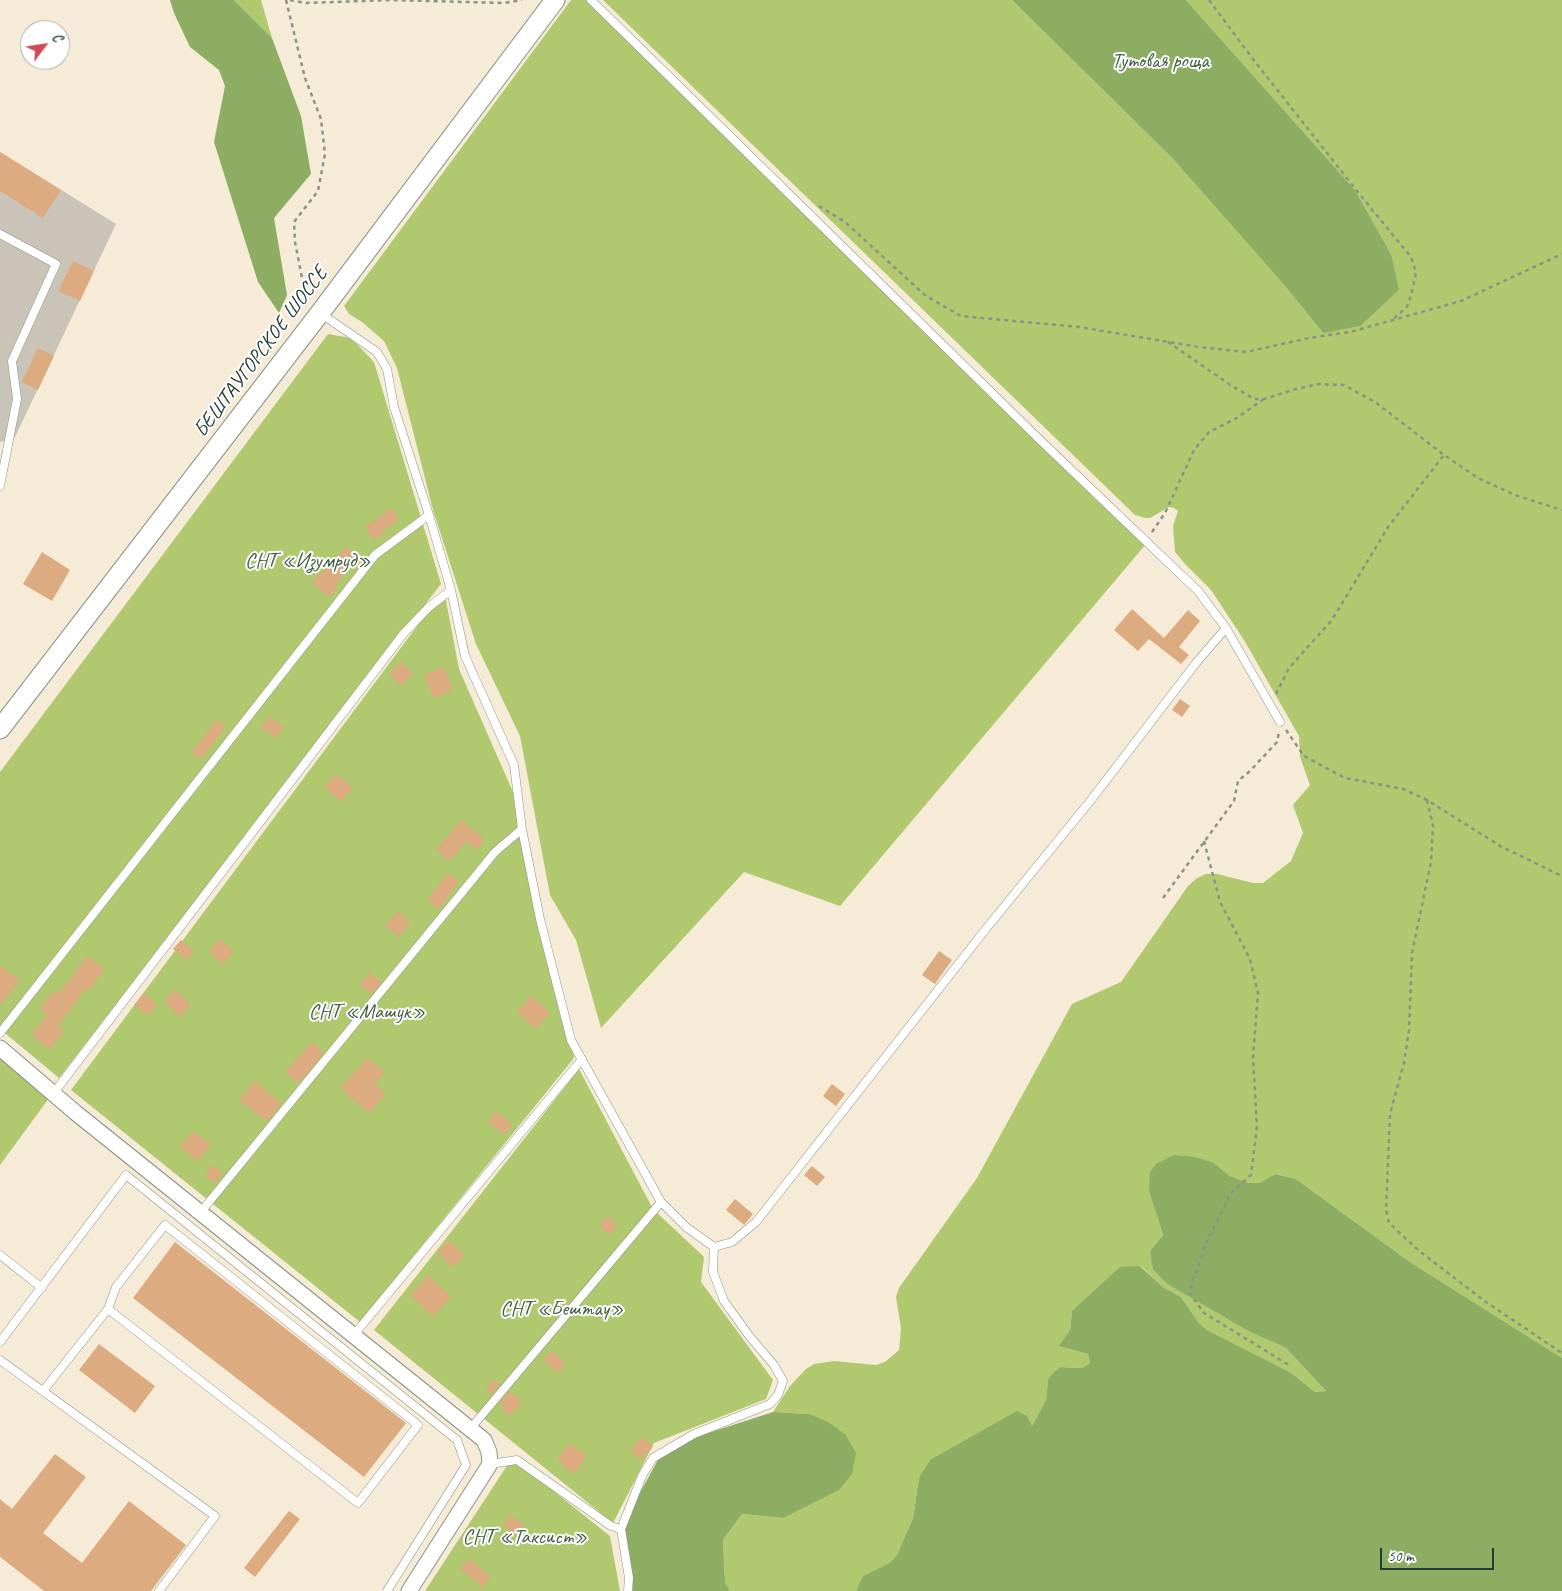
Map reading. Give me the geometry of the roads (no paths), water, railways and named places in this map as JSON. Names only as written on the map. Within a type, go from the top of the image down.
[{"type":"street","name":"БЕШТАУГОРСКОЕ ШОССЕ","points":[[0,729],[318,315],[555,0]]},
{"type":"street","points":[[0,1048],[53,1094],[484,1440],[489,1452],[490,1464],[409,1591]]},
{"type":"lane","points":[[591,0],[794,200],[1198,591],[1226,628],[1280,722]]},
{"type":"lane","points":[[0,234],[56,264],[12,361],[18,399],[0,486]]},
{"type":"lane","points":[[318,315],[376,352],[387,370],[394,407],[451,590],[465,656],[514,765],[522,829],[540,919],[571,1040],[617,1126],[661,1202],[686,1227],[714,1247]]},
{"type":"lane","points":[[0,1033],[375,555],[429,515]]},
{"type":"lane","points":[[53,1094],[404,633],[429,607],[451,590]]},
{"type":"lane","points":[[714,1247],[732,1242],[756,1222],[985,930],[1091,800],[1196,663],[1226,628]]},
{"type":"lane","points":[[200,1213],[495,852],[522,829]]},
{"type":"lane","points":[[353,1336],[582,1059]]},
{"type":"lane","points":[[0,1342],[126,1175],[457,1440],[466,1465],[387,1591]]},
{"type":"lane","points":[[471,1428],[661,1202]]},
{"type":"lane","points":[[43,1391],[108,1309],[116,1287],[166,1225],[418,1425],[358,1503],[108,1309]]},
{"type":"lane","points":[[628,1591],[629,1578],[621,1529],[642,1476],[653,1458],[694,1434],[770,1404],[778,1396],[783,1381],[774,1365],[750,1337],[724,1301],[713,1272],[714,1247]]},
{"type":"lane","points":[[0,1255],[42,1288]]},
{"type":"lane","points":[[0,1328],[7,1333]]},
{"type":"lane","points":[[0,1360],[216,1516],[159,1591]]},
{"type":"lane","points":[[490,1464],[517,1460],[611,1526],[621,1529]]},
{"type":"park label","name":"Тутовая роща","points":[[1160,61]]},
{"type":"park label","name":"СНТ «Изумруд»","points":[[308,561]]},
{"type":"park label","name":"СНТ «Машук»","points":[[367,1012]]},
{"type":"park label","name":"СНТ «Бештау»","points":[[562,1309]]},
{"type":"park label","name":"СНТ «Таксист»","points":[[525,1537]]}]
